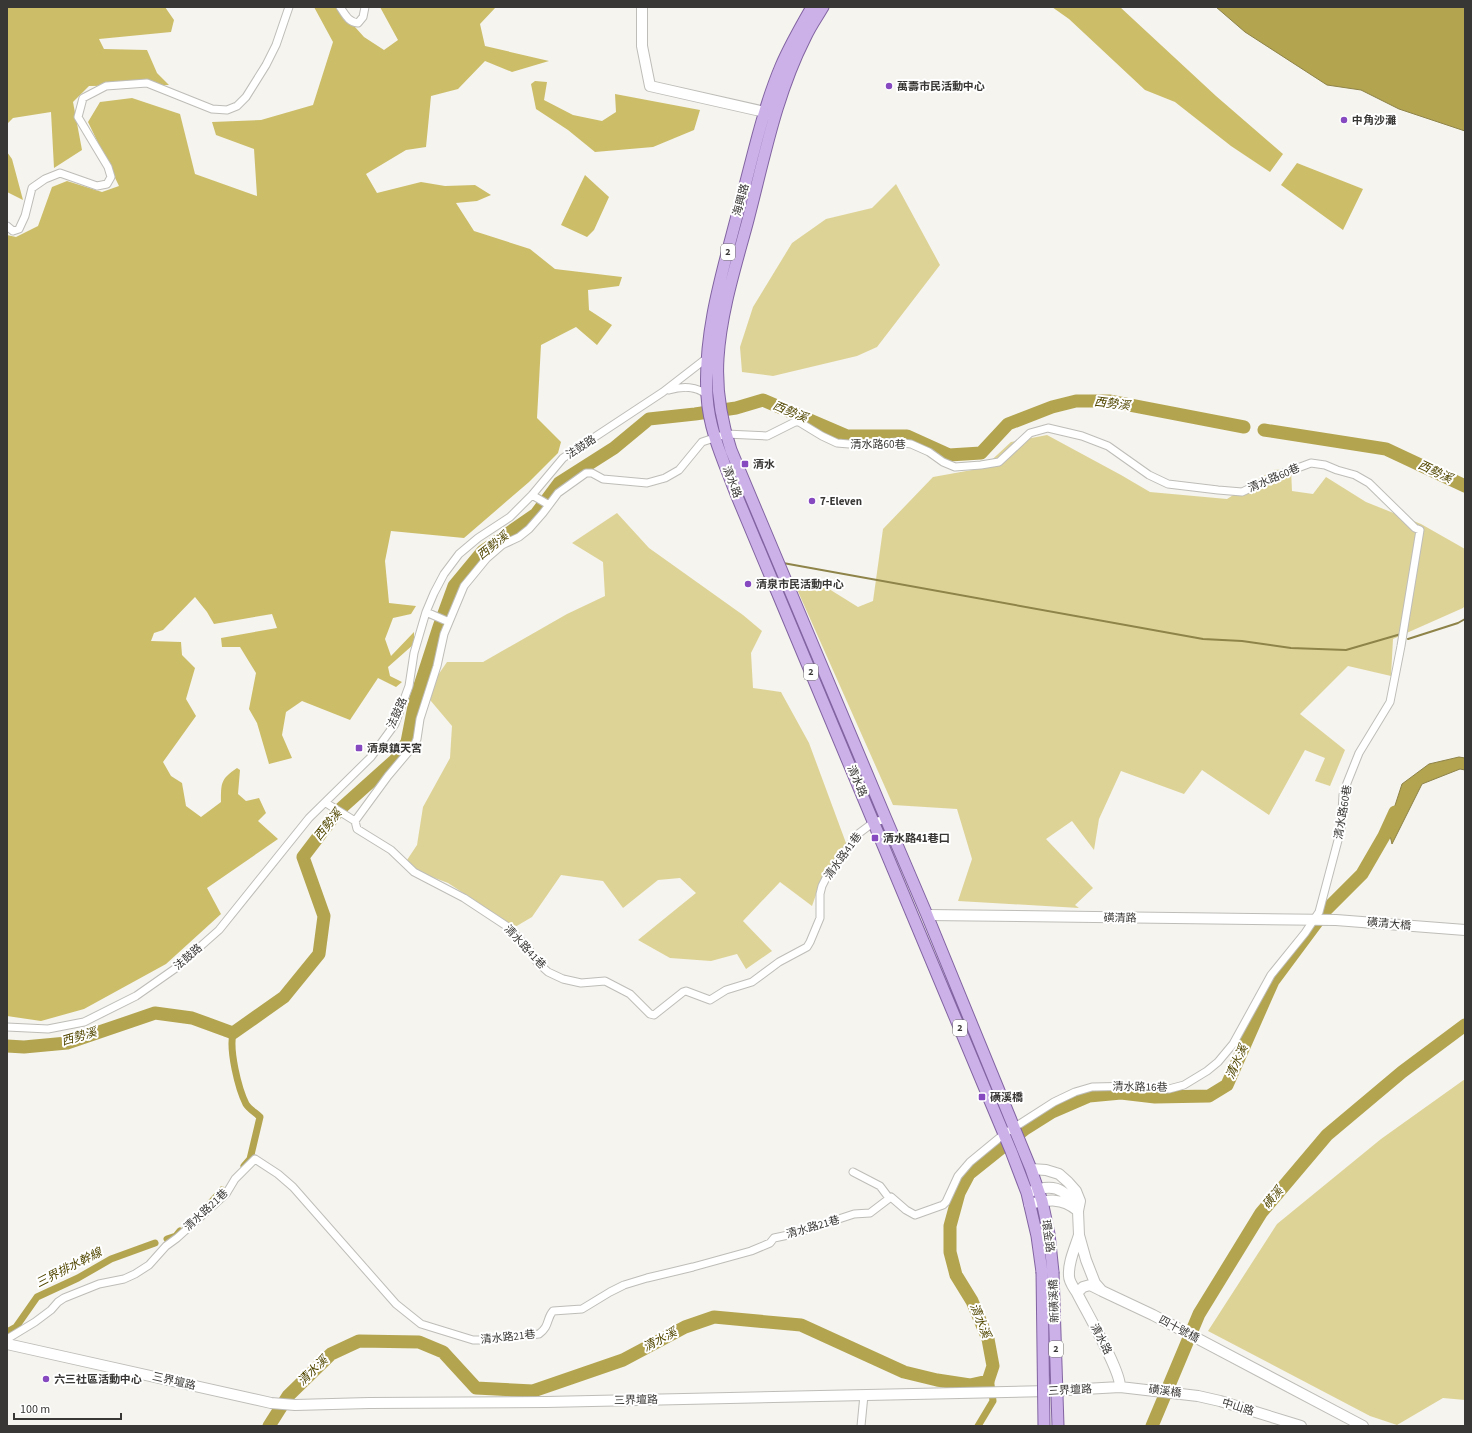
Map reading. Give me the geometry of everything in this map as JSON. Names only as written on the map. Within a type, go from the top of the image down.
[{"type":"main road","name":"海興路","points":[[711,399],[706,362],[712,316],[765,112],[780,67],[796,33],[812,7]]},
{"type":"main road","name":"海興路","points":[[711,399],[717,379],[722,318],[776,116],[800,49],[823,7]]},
{"type":"main road","name":"清水路","points":[[711,399],[723,422],[726,434],[777,562],[927,915],[1015,1130]]},
{"type":"main road","name":"清水路","points":[[711,399],[711,424],[714,436],[736,494],[1004,1135]]},
{"type":"main road","name":"2","points":[[1015,1130],[1042,1201]]},
{"type":"main road","name":"2","points":[[1004,1135],[1028,1198]]},
{"type":"main road","name":"環金路","points":[[1028,1198],[1037,1236],[1048,1272]]},
{"type":"main road","name":"環金路","points":[[1042,1201],[1049,1234],[1048,1272]]},
{"type":"main road","name":"新磺溪橋","points":[[1044,1426],[1048,1272]]},
{"type":"main road","name":"新磺溪橋","points":[[1048,1272],[1058,1426]]},
{"type":"street","points":[[7,226],[13,231],[19,229],[25,216],[32,188],[45,179],[60,173],[84,180],[97,186],[107,184],[111,177],[108,167],[78,117],[83,98],[106,86],[147,83],[212,109],[227,110],[237,106],[246,97],[266,65],[276,44],[289,7]]},
{"type":"street","points":[[340,7],[346,18],[353,22],[358,22],[363,17],[365,7]]},
{"type":"street","points":[[642,7],[642,46],[650,86],[765,112],[776,116]]},
{"type":"street","name":"法鼓路","points":[[7,1028],[48,1029],[84,1022],[136,996],[176,968],[219,930],[310,818],[371,757],[395,724],[408,686],[414,653],[426,612],[444,574],[459,554],[478,538],[510,517],[532,495],[563,458],[664,392],[703,361],[706,362],[718,358]]},
{"type":"street","points":[[664,392],[678,387],[693,388],[704,392],[711,399]]},
{"type":"street","name":"清水路60巷","points":[[714,436],[726,434],[767,436],[791,424],[799,422],[837,443],[861,445],[896,442],[911,444],[928,452],[942,462],[955,467],[981,466],[999,462],[1030,433],[1048,428],[1082,436],[1108,446],[1149,475],[1168,484],[1242,492],[1276,476],[1311,463],[1325,465],[1369,482],[1415,528],[1420,530],[1401,646],[1390,702],[1359,753],[1347,783],[1343,795],[1341,829],[1319,912],[1314,921]]},
{"type":"street","points":[[355,821],[388,776],[415,744],[420,719],[437,666],[444,634],[464,586],[487,558],[502,545],[529,529],[558,493],[586,473],[592,473],[603,479],[647,483],[665,478],[679,470],[702,442],[714,436]]},
{"type":"street","points":[[532,495],[549,505]]},
{"type":"street","points":[[426,612],[449,622]]},
{"type":"street","name":"清水路41巷","points":[[326,802],[355,821],[358,829],[391,850],[414,872],[464,898],[508,927],[528,948],[537,962],[548,972],[563,979],[581,984],[605,981],[630,994],[650,1014],[654,1015],[683,992],[686,991],[710,1000],[726,990],[752,982],[779,962],[806,947],[810,942],[820,918],[820,894],[826,878],[858,834],[874,822],[886,819]]},
{"type":"street","points":[[914,920],[927,915]]},
{"type":"street","name":"磺清路","points":[[927,915],[1314,921]]},
{"type":"street","name":"磺清大橋","points":[[1314,921],[1336,920],[1465,930]]},
{"type":"street","name":"清水路16巷","points":[[1015,1130],[1054,1102],[1081,1091],[1092,1088],[1113,1086],[1140,1086],[1169,1089],[1184,1085],[1206,1071],[1218,1062],[1233,1044],[1271,975],[1314,921]]},
{"type":"street","points":[[853,1172],[880,1186],[889,1198],[894,1198],[906,1210],[915,1215],[943,1205],[946,1202],[958,1176],[970,1162],[1004,1135],[1015,1130]]},
{"type":"street","name":"清水路21巷","points":[[7,1339],[40,1318],[64,1298],[99,1284],[124,1279],[149,1265],[166,1246],[226,1194],[235,1179],[255,1159],[278,1174],[293,1187],[396,1304],[410,1317],[421,1324],[473,1340],[539,1334],[548,1323],[553,1311],[582,1309],[624,1285],[751,1251],[770,1243],[774,1238],[792,1234],[854,1214],[870,1213],[889,1198]]},
{"type":"street","name":"清水路","points":[[1030,1169],[1052,1171],[1059,1174],[1076,1191],[1080,1200],[1078,1211],[1080,1235],[1086,1260],[1095,1283],[1102,1291]]},
{"type":"street","points":[[1028,1198],[1038,1188],[1051,1187],[1065,1192],[1072,1199],[1078,1211]]},
{"type":"street","points":[[1028,1198],[1042,1201],[1060,1200],[1070,1204],[1078,1211]]},
{"type":"street","name":"清水路","points":[[1080,1235],[1071,1261],[1069,1276],[1111,1358],[1120,1382],[1120,1387]]},
{"type":"street","points":[[1077,1293],[1083,1287],[1090,1285],[1102,1291]]},
{"type":"street","name":"四十號橋","points":[[1102,1291],[1206,1342],[1363,1426]]},
{"type":"street","name":"三界壇路","points":[[7,1344],[272,1403],[294,1405],[546,1402],[977,1393],[1132,1387]]},
{"type":"street","name":"磺溪橋","points":[[1132,1387],[1198,1396]]},
{"type":"street","points":[[861,1426],[864,1395]]},
{"type":"street","name":"中山路","points":[[1198,1396],[1220,1401],[1301,1426]]},
{"type":"shaded area","points":[[7,7],[165,7],[174,20],[171,32],[99,39],[104,49],[147,50],[157,73],[169,85],[89,86],[73,102],[82,150],[54,168],[51,112],[13,118],[7,124]]},
{"type":"shaded area","points":[[314,7],[337,7],[364,37],[384,50],[398,40],[380,7],[496,7],[480,24],[485,46],[549,61],[512,72],[485,61],[458,89],[431,96],[426,147],[406,150],[366,174],[377,193],[421,182],[445,186],[475,185],[491,195],[477,201],[456,203],[474,231],[530,249],[555,269],[622,277],[619,286],[588,290],[589,310],[612,325],[597,345],[576,327],[541,345],[537,418],[561,442],[558,453],[529,482],[464,538],[391,531],[385,561],[389,603],[416,606],[411,614],[393,618],[385,639],[391,656],[414,632],[414,644],[388,667],[390,676],[402,682],[396,687],[378,678],[350,720],[302,701],[286,712],[282,735],[292,758],[269,764],[257,723],[249,709],[256,673],[240,647],[222,647],[221,638],[277,628],[272,614],[214,624],[195,597],[163,630],[154,633],[151,641],[181,642],[182,655],[195,668],[186,699],[196,716],[163,762],[171,776],[182,783],[186,806],[201,817],[221,802],[223,782],[228,775],[237,768],[240,770],[238,794],[246,801],[259,798],[266,813],[258,821],[278,839],[207,888],[221,914],[166,964],[84,1009],[41,1021],[7,1016],[7,235],[16,237],[38,226],[52,187],[67,181],[102,192],[119,186],[88,122],[100,102],[132,98],[180,114],[195,174],[257,196],[254,149],[216,135],[212,122],[261,120],[313,105],[333,42]]},
{"type":"shaded area","points":[[1052,7],[1120,7],[1216,96],[1283,154],[1270,172],[1231,146],[1175,102],[1145,90],[1069,19]]},
{"type":"shaded area","points":[[1216,7],[1465,7],[1465,131],[1399,109],[1361,90],[1327,85],[1245,32]]},
{"type":"shaded area","points":[[535,81],[547,82],[544,100],[573,115],[602,121],[616,112],[615,94],[700,110],[694,130],[653,147],[595,152],[568,130],[536,109],[531,84]]},
{"type":"shaded area","points":[[7,152],[12,159],[23,200],[7,192]]},
{"type":"shaded area","points":[[1297,163],[1363,189],[1343,230],[1281,185]]},
{"type":"shaded area","points":[[585,175],[609,197],[594,230],[587,237],[561,225]]},
{"type":"shaded area","points":[[896,184],[940,265],[877,347],[857,356],[773,376],[742,372],[740,347],[753,307],[792,243],[826,219],[872,208]]},
{"type":"shaded area","points":[[1047,435],[1150,492],[1227,499],[1273,470],[1291,469],[1292,491],[1313,494],[1326,477],[1366,502],[1421,524],[1465,549],[1465,606],[1393,639],[1391,676],[1348,666],[1300,714],[1345,750],[1330,786],[1315,781],[1325,758],[1305,750],[1269,815],[1202,770],[1184,794],[1121,771],[1099,819],[1094,850],[1072,821],[1046,839],[1093,888],[1075,905],[1079,908],[958,901],[972,859],[957,809],[893,805],[796,587],[821,584],[858,607],[873,601],[883,529],[933,477],[983,468],[1011,442]]},
{"type":"shaded area","points":[[617,513],[649,548],[743,615],[762,631],[751,653],[753,688],[781,692],[809,743],[846,843],[823,875],[812,906],[780,882],[743,921],[772,951],[746,969],[737,954],[711,961],[670,958],[638,940],[696,893],[680,878],[658,880],[623,908],[603,881],[561,875],[532,917],[515,927],[448,883],[403,866],[417,845],[423,807],[450,758],[452,726],[425,694],[447,662],[483,662],[567,614],[605,596],[603,562],[572,543]]},
{"type":"shaded area","points":[[1459,757],[1465,758],[1465,770],[1460,769],[1422,784],[1392,844],[1388,827],[1402,784],[1429,764]]},
{"type":"shaded area","points":[[1465,1079],[1465,1400],[1443,1398],[1397,1425],[1370,1416],[1208,1331],[1277,1224],[1381,1139]]},
{"type":"waterway","name":"西勢溪","points":[[7,1046],[24,1047],[67,1043],[155,1013],[192,1018],[233,1033],[284,997],[319,954],[324,916],[303,857],[338,811],[395,760],[407,742],[415,701],[454,586],[483,551],[536,514],[559,483],[614,448],[649,419],[736,408],[763,400],[847,436],[907,436],[949,455],[981,453],[1008,424],[1052,407],[1076,401],[1109,401],[1244,427]]},
{"type":"waterway","name":"西勢溪","points":[[1264,430],[1386,449],[1465,486]]},
{"type":"waterway","points":[[783,563],[1203,639],[1242,641],[1291,648],[1346,650],[1401,634]]},
{"type":"waterway","points":[[1408,639],[1458,623],[1465,619]]},
{"type":"waterway","name":"清水溪","points":[[269,1426],[288,1396],[331,1354],[359,1341],[419,1342],[443,1352],[476,1388],[533,1391],[623,1360],[685,1327],[714,1317],[801,1325],[904,1372],[937,1380],[970,1385],[988,1381],[993,1366],[988,1339],[972,1301],[956,1275],[950,1252],[950,1226],[959,1193],[969,1174],[1025,1129],[1052,1112],[1089,1096],[1121,1093],[1155,1097],[1209,1096],[1227,1085],[1273,981],[1325,911],[1362,874],[1384,836],[1395,812]]},
{"type":"waterway","name":"磺溪","points":[[1152,1426],[1199,1314],[1261,1213],[1327,1135],[1402,1072],[1465,1025]]},
{"type":"waterway","name":"三界排水幹線","points":[[233,1033],[233,1059],[240,1089],[246,1104],[260,1117],[250,1159],[244,1166]]},
{"type":"waterway","name":"三界排水幹線","points":[[206,1208],[222,1190]]},
{"type":"waterway","name":"三界排水幹線","points":[[167,1239],[176,1236],[180,1231]]},
{"type":"waterway","name":"三界排水幹線","points":[[7,1332],[16,1327],[37,1297],[78,1278],[111,1259],[155,1243]]},
{"type":"waterway","points":[[978,1426],[993,1401],[990,1376]]},
{"type":"place","name":"萬壽市民活動中心","points":[[889,86]]},
{"type":"place","name":"中角沙灘","points":[[1344,120]]},
{"type":"place","name":"清水","points":[[745,464]]},
{"type":"place","name":"7-Eleven","points":[[812,501]]},
{"type":"place","name":"清泉市民活動中心","points":[[748,584]]},
{"type":"place","name":"清泉鎮天宮","points":[[359,748]]},
{"type":"place","name":"清水路41巷口","points":[[875,838]]},
{"type":"place","name":"磺溪橋","points":[[982,1097]]},
{"type":"place","name":"六三社區活動中心","points":[[46,1379]]}]
